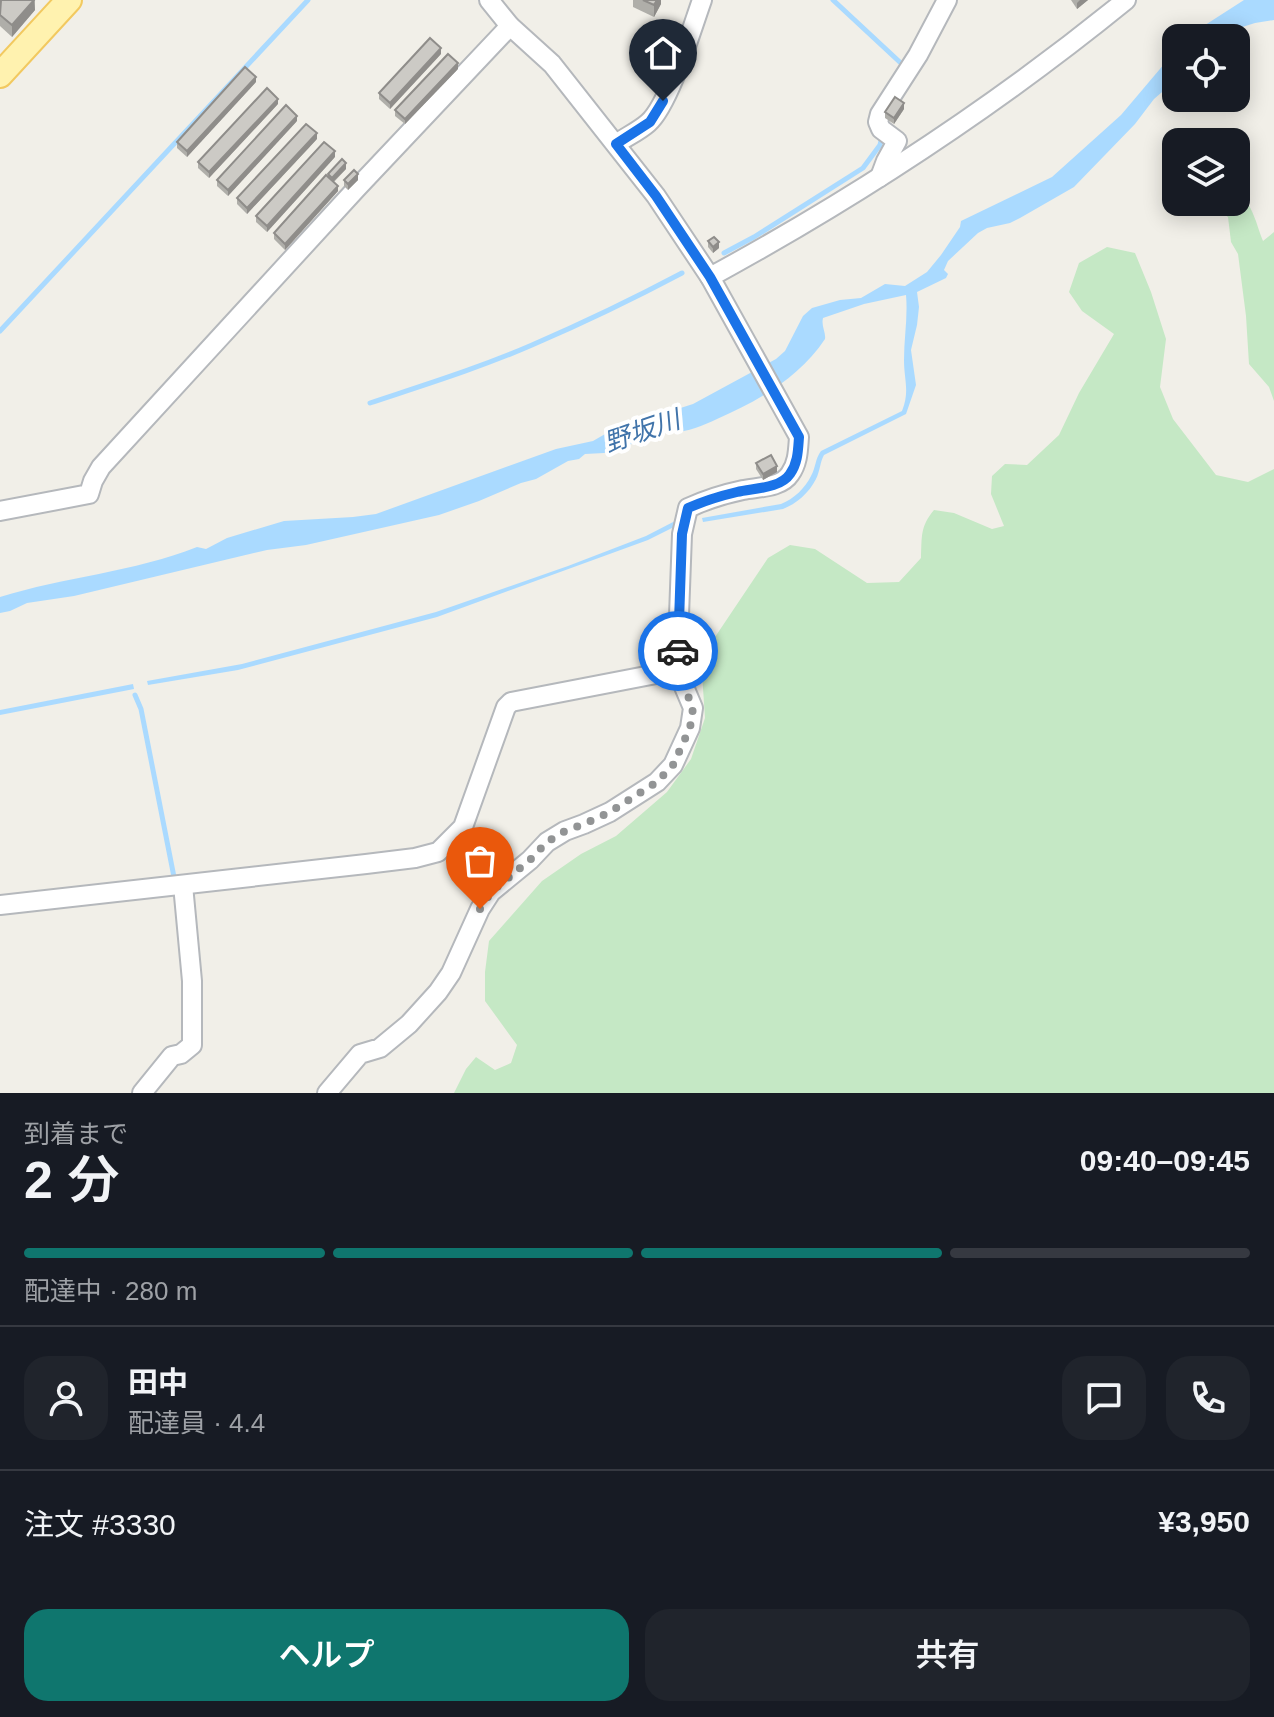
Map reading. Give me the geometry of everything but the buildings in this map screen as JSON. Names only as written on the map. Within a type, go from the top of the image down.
[{"type":"main road","points":[[0,75],[69,0]]},
{"type":"street","points":[[327,1093],[360,1054],[380,1048],[438,992],[451,973],[491,892],[547,842],[610,812],[657,782],[673,765],[690,728],[693,708],[677,670],[682,534],[688,508],[702,501],[770,486],[789,477],[797,459],[799,437],[710,277],[656,196],[552,64],[510,26],[489,0]]},
{"type":"street","points":[[616,144],[650,122],[663,101],[702,0]]},
{"type":"street","points":[[880,177],[897,141],[881,129],[878,122],[880,114],[918,55],[947,0]]},
{"type":"street","points":[[710,277],[770,244],[932,144],[1078,40],[1126,0]]},
{"type":"street","points":[[0,511],[89,494],[101,467],[510,26]]},
{"type":"street","points":[[0,905],[402,860],[438,852],[463,827],[506,707],[511,702],[677,670]]},
{"type":"street","points":[[142,1093],[172,1056],[181,1054],[192,1045],[192,981],[183,885]]},
{"type":"green space","points":[[1250,207],[1263,241],[1274,232],[1274,401],[1269,387],[1249,364],[1238,254],[1231,242],[1228,217],[1250,216]]},
{"type":"green space","points":[[1107,247],[1135,253],[1151,292],[1166,339],[1160,387],[1173,419],[1216,475],[1248,482],[1274,469],[1274,1093],[454,1093],[476,1057],[495,1070],[511,1063],[517,1045],[485,1001],[489,941],[542,881],[581,854],[616,836],[667,792],[691,759],[705,718],[702,673],[707,649],[768,558],[790,545],[815,549],[867,583],[899,582],[921,558],[924,527],[934,510],[954,513],[992,529],[1004,526],[991,494],[992,476],[1005,464],[1027,465],[1059,435],[1079,393],[1114,334],[1082,311],[1069,292],[1079,263]]},
{"type":"water","points":[[1244,0],[1274,0],[1274,20],[1250,25],[1207,24]]},
{"type":"water","name":"野坂川","points":[[1162,67],[1162,92],[1074,187],[1010,223],[978,233],[948,261],[944,270],[948,274],[946,278],[917,292],[919,307],[911,350],[916,385],[906,414],[824,455],[813,484],[788,507],[703,522],[702,518],[786,502],[806,485],[821,451],[902,411],[906,391],[906,295],[864,304],[823,318],[825,339],[790,377],[748,404],[700,426],[669,432],[604,453],[585,454],[536,479],[439,515],[306,545],[267,550],[74,596],[27,603],[0,613],[0,597],[149,563],[197,547],[206,549],[227,538],[284,521],[376,514],[693,404],[776,359],[785,351],[803,316],[812,308],[861,298],[885,284],[905,286],[927,272],[960,227],[961,221],[1052,177],[1121,115]]},
{"type":"water","points":[[677,520],[676,526],[648,540],[437,617],[238,670],[148,685],[147,681],[242,664],[436,612],[568,566],[646,536]]},
{"type":"water","points":[[133,684],[134,689],[0,715],[0,710]]},
{"type":"waterway","points":[[0,331],[308,0]]},
{"type":"waterway","points":[[833,0],[904,66]]},
{"type":"waterway","points":[[724,253],[863,168],[880,145],[882,136]]},
{"type":"waterway","points":[[370,403],[512,353],[682,273]]},
{"type":"waterway","points":[[135,695],[141,709],[174,877]]},
{"type":"way so far","points":[[480,909],[491,892],[547,842],[610,812],[657,782],[673,765],[690,728],[693,708],[677,670],[678,651]]},
{"type":"route","points":[[663,101],[650,122],[616,144],[656,196],[710,277],[799,437],[797,459],[789,477],[770,486],[702,501],[688,508],[682,534],[678,651]]}]
